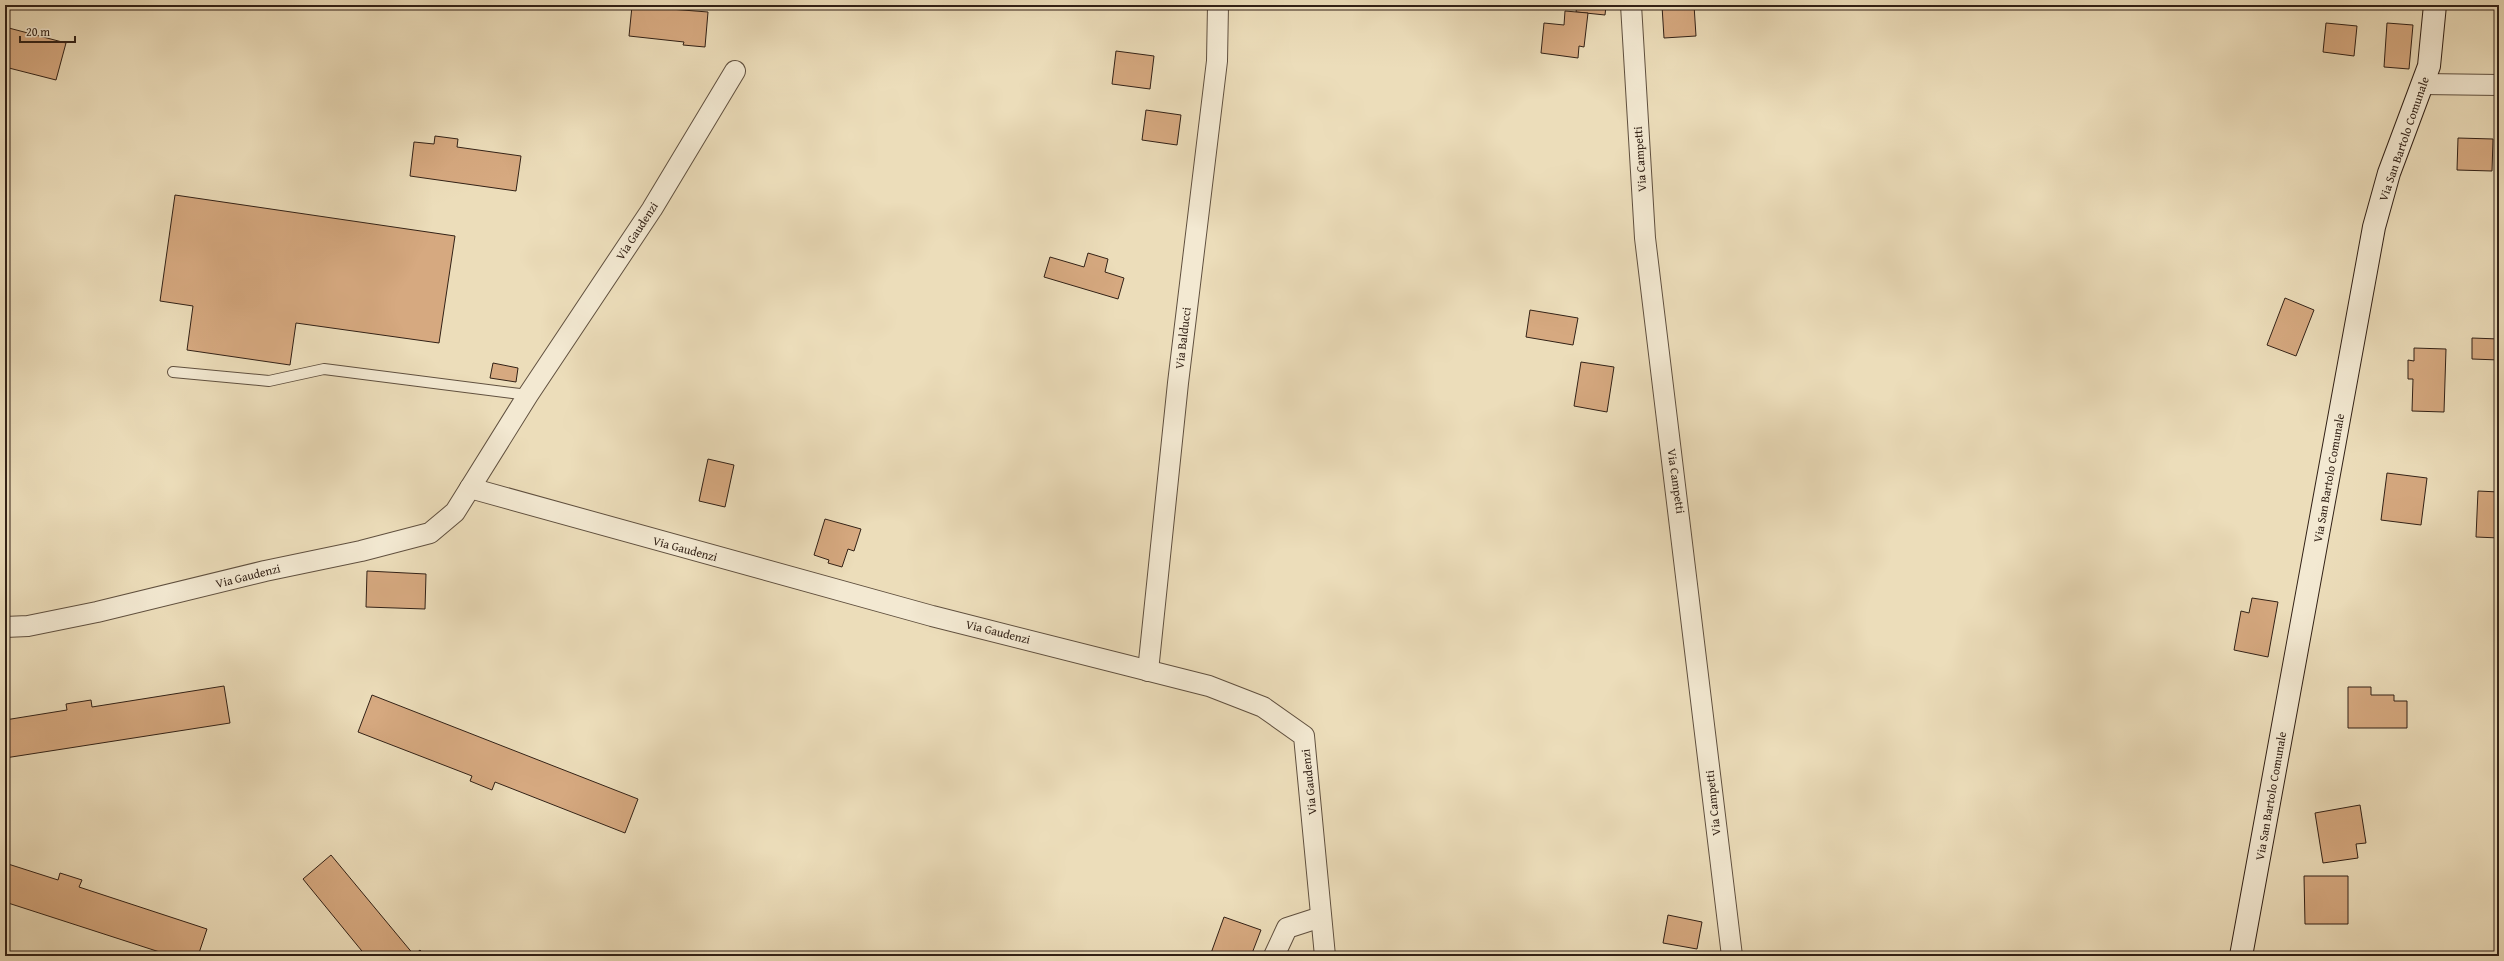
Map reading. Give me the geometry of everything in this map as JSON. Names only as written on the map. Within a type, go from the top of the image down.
[{"type":"street","name":"Via Balducci","points":[[1148,671],[1178,383],[1216,61],[1218,5]]},
{"type":"street","name":"Via Campetti","points":[[1631,5],[1646,238],[1732,956]]},
{"type":"street","name":"Via San Bartolo Comunale","points":[[2241,956],[2374,227],[2389,173],[2429,66],[2435,5]]},
{"type":"street","name":"Via Gaudenzi","points":[[5,627],[28,626],[97,612],[265,570],[404,541],[430,533],[455,512],[528,395],[652,209],[735,71]]},
{"type":"street","points":[[2423,84],[2499,85]]},
{"type":"street","name":"Via Gaudenzi","points":[[470,488],[595,524],[932,616],[1209,686],[1263,707],[1304,736],[1320,917],[1325,956]]},
{"type":"street","points":[[1274,956],[1287,928],[1320,917]]},
{"type":"lane","points":[[173,372],[269,381],[324,368],[528,395]]},
{"type":"building","points":[[1577,5],[1613,5],[1606,6],[1605,15],[1576,12]]},
{"type":"building","points":[[1694,5],[1696,36],[1664,38],[1662,6]]},
{"type":"building","points":[[632,6],[708,12],[705,47],[683,45],[684,42],[629,36]]},
{"type":"building","points":[[1565,11],[1588,13],[1584,47],[1579,46],[1578,58],[1541,53],[1544,23],[1564,25]]},
{"type":"building","points":[[2326,23],[2357,26],[2354,56],[2323,52]]},
{"type":"building","points":[[2387,23],[2413,25],[2409,69],[2384,67]]},
{"type":"building","points":[[5,27],[66,43],[56,80],[5,67]]},
{"type":"building","points":[[1116,51],[1154,56],[1150,89],[1112,84]]},
{"type":"building","points":[[1146,110],[1181,115],[1177,145],[1142,140]]},
{"type":"building","points":[[435,136],[458,139],[457,147],[521,156],[516,191],[410,176],[414,142],[434,144]]},
{"type":"building","points":[[2458,138],[2493,139],[2492,171],[2457,170]]},
{"type":"building","points":[[175,195],[455,236],[439,343],[296,323],[290,365],[187,350],[193,306],[160,301]]},
{"type":"building","points":[[1088,253],[1108,259],[1105,272],[1124,278],[1118,299],[1044,277],[1050,257],[1084,267]]},
{"type":"building","points":[[2285,298],[2314,310],[2296,356],[2267,345]]},
{"type":"building","points":[[1530,310],[1578,318],[1573,345],[1526,337]]},
{"type":"building","points":[[2472,338],[2499,339],[2499,360],[2472,359]]},
{"type":"building","points":[[2414,348],[2446,349],[2444,412],[2412,411],[2413,379],[2408,379],[2408,360],[2414,361]]},
{"type":"building","points":[[1581,362],[1614,367],[1607,412],[1574,406]]},
{"type":"building","points":[[493,363],[518,368],[516,382],[490,378]]},
{"type":"building","points":[[708,459],[734,465],[725,507],[699,501]]},
{"type":"building","points":[[2387,473],[2427,478],[2421,525],[2381,520]]},
{"type":"building","points":[[2478,491],[2499,492],[2499,538],[2476,537]]},
{"type":"building","points":[[825,519],[861,529],[854,551],[848,549],[842,567],[828,563],[829,560],[814,555]]},
{"type":"building","points":[[367,571],[426,574],[425,609],[366,607]]},
{"type":"building","points":[[2252,598],[2278,602],[2268,657],[2234,650],[2241,611],[2249,613]]},
{"type":"building","points":[[224,686],[230,723],[5,758],[5,720],[67,710],[66,704],[91,700],[92,707]]},
{"type":"building","points":[[2348,687],[2371,687],[2371,695],[2394,695],[2394,701],[2407,701],[2407,728],[2348,728]]},
{"type":"building","points":[[372,695],[638,799],[625,833],[495,782],[492,790],[470,781],[472,776],[358,732]]},
{"type":"building","points":[[2360,805],[2366,843],[2356,844],[2358,858],[2323,863],[2315,813]]},
{"type":"building","points":[[331,855],[414,955],[420,950],[426,956],[366,956],[303,879]]},
{"type":"building","points":[[5,863],[58,880],[60,873],[82,880],[79,887],[207,929],[198,956],[172,956],[5,902]]},
{"type":"building","points":[[2304,876],[2348,876],[2348,924],[2305,924]]},
{"type":"building","points":[[1668,915],[1702,922],[1697,949],[1663,943]]},
{"type":"building","points":[[1224,917],[1261,930],[1251,956],[1210,956]]}]
